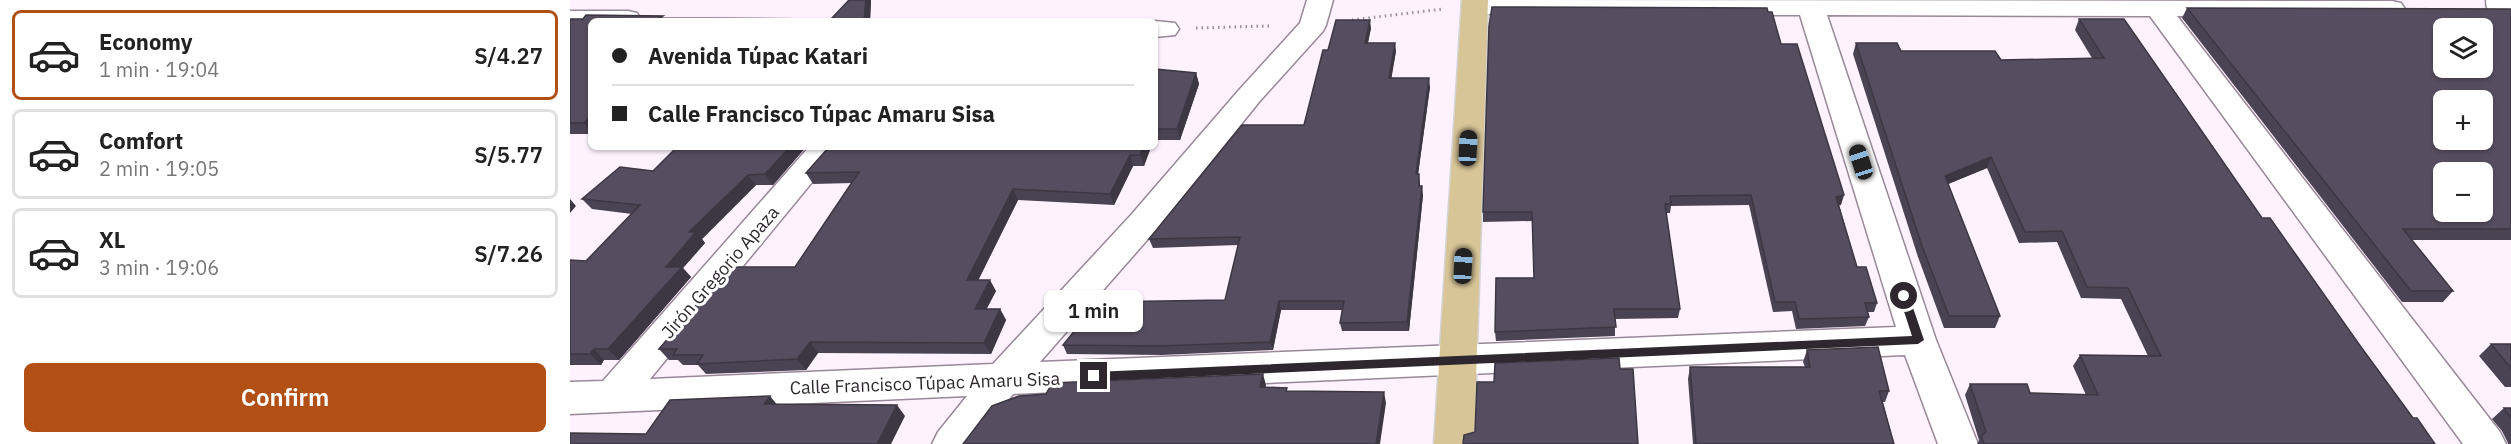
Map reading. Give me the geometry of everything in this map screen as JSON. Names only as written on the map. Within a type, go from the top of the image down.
[{"type":"main road","points":[[1454,444],[1475,3]]},
{"type":"street","points":[[952,444],[1002,380],[1143,223],[1249,96],[1313,25],[1320,0]]},
{"type":"street","points":[[1475,3],[2153,4],[2416,9]]},
{"type":"street","points":[[1810,4],[1918,340],[1958,444]]},
{"type":"street","points":[[2153,4],[2486,444]]},
{"type":"street","points":[[571,19],[588,19]]},
{"type":"street","name":"Jirón Gregorio Apaza","points":[[613,396],[823,150]]},
{"type":"street","name":"Calle Francisco Túpac Amaru Sisa","points":[[570,398],[1918,340]]},
{"type":"building","points":[[849,0],[866,0],[864,18],[832,18]]},
{"type":"building","points":[[1492,7],[1767,8],[1768,12],[1772,12],[1781,44],[1797,44],[1844,195],[1836,197],[1857,267],[1866,267],[1877,303],[1865,303],[1869,317],[1799,319],[1795,302],[1775,302],[1751,195],[1670,196],[1671,204],[1665,204],[1680,309],[1614,309],[1616,327],[1495,332],[1496,278],[1534,278],[1532,212],[1483,212],[1489,26]]},
{"type":"building","points":[[2187,8],[2511,9],[2511,229],[2403,229],[2453,291],[2411,291]]},
{"type":"building","points":[[586,15],[663,16],[660,18],[588,18],[588,119],[584,123],[570,123],[570,19],[583,19]]},
{"type":"building","points":[[2079,19],[2124,19],[2262,218],[2270,218],[2361,347],[2435,444],[1984,444],[1981,436],[1986,432],[1970,384],[2027,384],[2030,393],[2098,395],[2080,355],[2161,356],[2128,288],[2087,287],[2062,231],[2025,232],[1991,157],[1945,176],[2000,316],[1949,316],[1922,246],[1856,43],[1897,43],[1901,51],[1995,51],[2001,60],[2104,58]]},
{"type":"building","points":[[1336,20],[1370,20],[1365,43],[1395,43],[1389,78],[1429,78],[1416,174],[1419,174],[1419,186],[1422,186],[1407,322],[1340,323],[1344,301],[1279,301],[1270,342],[1159,346],[1063,345],[1098,302],[1225,300],[1240,237],[1149,239],[1242,125],[1304,125],[1323,50],[1328,50]]},
{"type":"building","points":[[1158,69],[1196,73],[1177,129],[1158,129]]},
{"type":"building","points":[[674,150],[787,150],[765,174],[748,175],[689,232],[696,232],[666,267],[682,267],[608,349],[594,349],[590,354],[570,354],[570,260],[586,261],[640,205],[582,199],[620,167],[653,171]]},
{"type":"building","points":[[826,150],[1142,150],[1140,155],[1130,155],[1110,194],[1013,189],[967,280],[990,280],[975,309],[1000,309],[984,343],[810,342],[797,359],[697,364],[703,355],[673,355],[677,349],[659,349],[728,267],[795,267],[859,172],[806,173]]},
{"type":"building","points":[[2491,344],[2511,344],[2511,368]]},
{"type":"building","points":[[1878,347],[1889,391],[1879,391],[1894,444],[1696,444],[1690,367],[1810,367],[1807,350]]},
{"type":"building","points":[[1619,358],[1620,369],[1633,369],[1638,444],[1463,444],[1464,435],[1475,432],[1477,382],[1494,382],[1495,363]]},
{"type":"building","points":[[1263,374],[1260,387],[1287,388],[1286,391],[1384,392],[1376,444],[963,444],[992,406],[1019,396],[1046,394],[1052,383]]},
{"type":"building","points":[[770,396],[764,404],[897,405],[877,444],[570,444],[570,433],[646,434],[670,400]]},
{"type":"building","points":[[2504,408],[2511,408],[2511,418]]},
{"type":"route","points":[[1094,376],[1918,340],[1904,296]]}]
